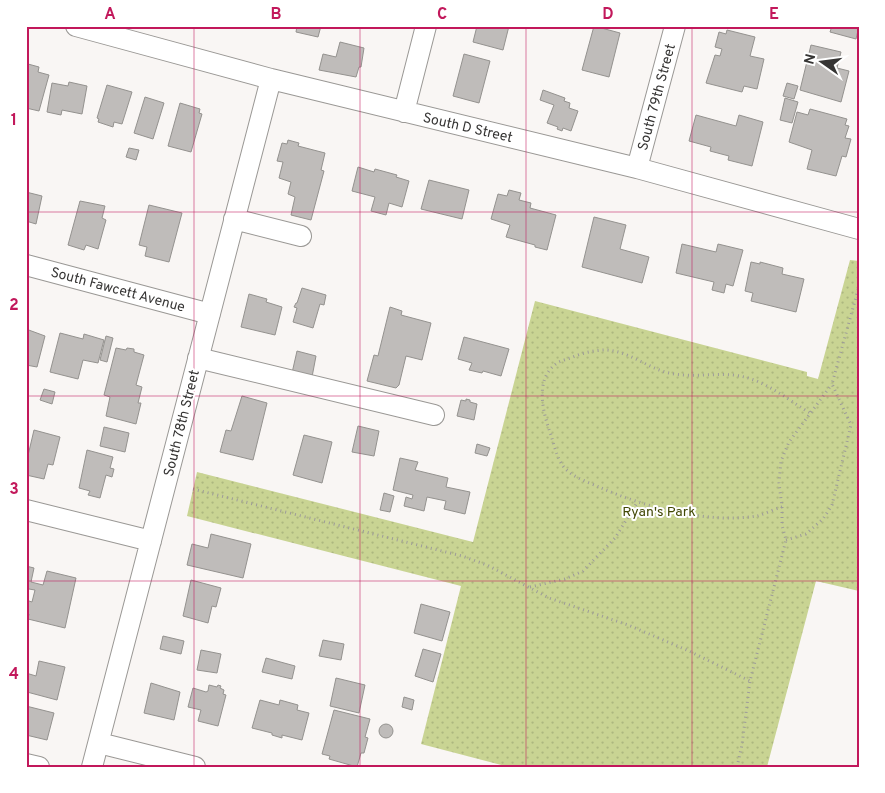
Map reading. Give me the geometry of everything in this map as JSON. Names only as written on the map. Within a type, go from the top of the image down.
[{"type":"street","name":"South D Street","points":[[76,26],[271,79],[637,168],[859,229]]},
{"type":"street","points":[[404,112],[426,26]]},
{"type":"street","name":"South 79th Street","points":[[637,168],[675,26]]},
{"type":"street","name":"South 78th Street","points":[[92,767],[271,79]]},
{"type":"street","points":[[234,219],[301,236]]},
{"type":"street","name":"South Fawcett Avenue","points":[[26,265],[210,314]]},
{"type":"street","points":[[198,358],[434,415]]},
{"type":"street","points":[[26,510],[151,541]]},
{"type":"street","points":[[99,743],[195,767]]},
{"type":"street","points":[[26,764],[39,767]]},
{"type":"path","points":[[737,767],[742,745],[750,681],[786,540],[782,525],[779,483],[781,461],[789,442],[832,384],[859,286]]},
{"type":"path","points":[[782,507],[758,516],[724,517],[693,515],[618,495],[576,476],[564,467],[549,429],[543,406],[542,392],[546,377],[557,363],[580,354],[605,350],[624,354],[656,370],[674,375],[732,375],[748,378],[766,384],[810,413]]},
{"type":"path","points":[[786,540],[806,534],[824,519],[832,505],[851,425],[832,384]]},
{"type":"path","points":[[193,489],[462,556],[487,565],[549,598],[628,626],[689,651],[750,681]]},
{"type":"path","points":[[529,588],[559,581],[583,571],[615,538],[638,501]]},
{"type":"green space","name":"Ryan's Park","points":[[850,260],[859,261],[859,591],[816,581],[767,767],[509,767],[421,744],[461,586],[187,516],[197,472],[473,542],[535,301],[807,372],[807,376],[818,379]]},
{"type":"building","points":[[297,26],[321,26],[318,37],[296,32]]},
{"type":"building","points":[[477,26],[509,26],[503,50],[473,42]]},
{"type":"building","points":[[594,26],[620,33],[609,77],[582,70]]},
{"type":"building","points":[[832,26],[859,26],[856,39],[830,32]]},
{"type":"building","points":[[727,30],[755,37],[750,56],[764,59],[757,89],[744,86],[742,92],[706,83],[715,55],[720,56],[722,49],[715,47],[719,32],[726,34]]},
{"type":"building","points":[[340,42],[364,48],[361,67],[359,67],[356,77],[319,70],[323,54],[336,57]]},
{"type":"building","points":[[811,45],[841,52],[837,68],[849,71],[841,102],[800,90]]},
{"type":"building","points":[[464,54],[490,61],[479,103],[453,96]]},
{"type":"building","points":[[28,64],[39,67],[38,72],[49,75],[39,111],[26,108],[26,69]]},
{"type":"building","points":[[69,82],[87,86],[82,114],[62,110],[61,115],[47,112],[52,83],[68,86]]},
{"type":"building","points":[[787,83],[798,86],[794,99],[783,96]]},
{"type":"building","points":[[107,85],[132,92],[122,124],[114,122],[113,127],[98,122],[99,119],[97,118]]},
{"type":"building","points":[[543,90],[565,98],[564,101],[570,103],[569,108],[578,111],[571,131],[563,128],[562,131],[557,129],[558,127],[547,123],[554,105],[540,100]]},
{"type":"building","points":[[145,97],[164,103],[153,139],[134,133]]},
{"type":"building","points":[[785,98],[798,102],[792,123],[780,120]]},
{"type":"building","points":[[180,103],[200,109],[199,113],[202,114],[191,152],[168,146]]},
{"type":"building","points":[[810,109],[847,119],[845,125],[849,126],[845,138],[851,139],[846,157],[842,156],[836,176],[807,169],[812,150],[789,142],[797,112],[808,115]]},
{"type":"building","points":[[696,115],[736,126],[739,115],[763,122],[752,166],[728,160],[729,156],[710,151],[711,147],[689,141]]},
{"type":"building","points":[[288,140],[299,143],[298,146],[325,153],[321,170],[324,171],[311,220],[291,215],[295,197],[288,194],[291,182],[279,178],[283,162],[277,161],[282,143],[287,144]]},
{"type":"building","points":[[129,148],[139,150],[136,160],[126,157]]},
{"type":"building","points":[[358,167],[374,172],[375,169],[397,175],[396,177],[409,181],[402,207],[389,203],[386,215],[371,211],[375,197],[352,191]]},
{"type":"building","points":[[429,180],[469,190],[462,219],[421,209]]},
{"type":"building","points":[[509,190],[521,193],[519,200],[531,203],[530,208],[556,215],[547,250],[506,237],[510,225],[491,219],[498,194],[507,196]]},
{"type":"building","points":[[26,192],[42,196],[36,224],[26,221]]},
{"type":"building","points":[[80,201],[105,206],[102,218],[106,220],[98,249],[86,245],[84,250],[68,245]]},
{"type":"building","points":[[149,205],[182,213],[169,262],[145,256],[147,247],[139,245]]},
{"type":"building","points":[[594,217],[626,225],[620,249],[649,257],[642,283],[582,267]]},
{"type":"building","points":[[682,244],[716,252],[718,244],[743,250],[733,286],[726,284],[724,293],[712,290],[714,282],[676,273]]},
{"type":"building","points":[[751,262],[760,264],[760,262],[783,268],[782,274],[804,279],[796,312],[751,301],[753,293],[745,291]]},
{"type":"building","points":[[302,288],[326,295],[324,305],[320,304],[313,328],[293,322],[297,308],[294,307]]},
{"type":"building","points":[[249,294],[267,299],[266,302],[282,307],[275,335],[241,327]]},
{"type":"building","points":[[390,307],[402,311],[401,315],[431,323],[422,360],[406,356],[399,385],[396,388],[367,381],[374,355],[378,356]]},
{"type":"building","points":[[26,329],[45,336],[37,367],[26,365]]},
{"type":"building","points":[[60,333],[83,339],[84,334],[104,340],[98,363],[83,360],[78,379],[50,372]]},
{"type":"building","points":[[106,336],[113,338],[107,362],[100,360]]},
{"type":"building","points":[[464,337],[509,349],[501,376],[483,371],[482,373],[469,370],[472,363],[458,359]]},
{"type":"building","points":[[116,348],[134,349],[134,352],[144,355],[136,385],[142,387],[138,403],[141,403],[136,424],[106,416],[110,397],[104,395]]},
{"type":"building","points":[[297,351],[316,356],[312,377],[292,373]]},
{"type":"building","points":[[44,389],[55,392],[52,404],[40,400]]},
{"type":"building","points":[[242,396],[267,403],[253,460],[220,452],[226,430],[231,431]]},
{"type":"building","points":[[466,399],[477,404],[474,420],[457,416],[461,400],[466,401]]},
{"type":"building","points":[[358,426],[379,431],[374,456],[352,452]]},
{"type":"building","points":[[104,427],[129,433],[125,452],[100,446]]},
{"type":"building","points":[[34,430],[60,437],[53,465],[48,464],[44,479],[26,475],[26,464]]},
{"type":"building","points":[[304,435],[332,442],[322,483],[293,475]]},
{"type":"building","points":[[477,444],[490,448],[487,456],[475,453]]},
{"type":"building","points":[[87,450],[113,457],[110,468],[114,469],[112,477],[106,475],[100,498],[88,495],[90,491],[79,488]]},
{"type":"building","points":[[400,458],[418,462],[415,470],[448,478],[446,487],[470,492],[465,514],[444,509],[446,501],[427,497],[424,511],[404,506],[406,497],[412,499],[413,495],[393,490]]},
{"type":"building","points":[[384,493],[394,496],[390,512],[380,510]]},
{"type":"building","points":[[211,534],[251,544],[243,578],[187,565],[192,544],[208,548]]},
{"type":"building","points":[[26,566],[34,568],[31,582],[43,585],[47,571],[76,578],[65,628],[28,619],[29,614],[26,613],[26,600],[32,602],[35,590],[26,590]]},
{"type":"building","points":[[191,580],[221,588],[216,607],[212,606],[208,623],[183,616]]},
{"type":"building","points":[[421,604],[450,612],[442,641],[414,633]]},
{"type":"building","points":[[163,636],[184,641],[181,654],[160,649]]},
{"type":"building","points":[[323,640],[344,644],[341,660],[319,656]]},
{"type":"building","points":[[423,649],[441,654],[433,682],[415,676]]},
{"type":"building","points":[[201,650],[221,654],[217,673],[197,670]]},
{"type":"building","points":[[266,658],[295,666],[292,679],[262,672]]},
{"type":"building","points":[[39,661],[65,667],[57,700],[27,692],[26,673],[36,676]]},
{"type":"building","points":[[336,678],[365,685],[359,713],[330,706]]},
{"type":"building","points":[[151,683],[180,692],[174,720],[144,713]]},
{"type":"building","points":[[209,685],[221,686],[220,688],[224,690],[223,694],[226,695],[218,726],[198,721],[201,710],[188,707],[193,688],[206,692]]},
{"type":"building","points":[[404,697],[414,700],[412,710],[402,707]]},
{"type":"building","points":[[260,700],[279,705],[280,700],[298,705],[297,710],[309,713],[302,740],[282,735],[282,738],[272,735],[272,733],[252,728]]},
{"type":"building","points":[[26,706],[54,713],[47,740],[26,735]]},
{"type":"building","points":[[334,710],[370,719],[365,737],[368,738],[364,753],[361,753],[357,767],[329,759],[330,756],[322,754]]},
{"type":"building","points":[[386,724],[391,726],[393,731],[391,736],[386,738],[381,736],[379,731],[381,726]]}]
